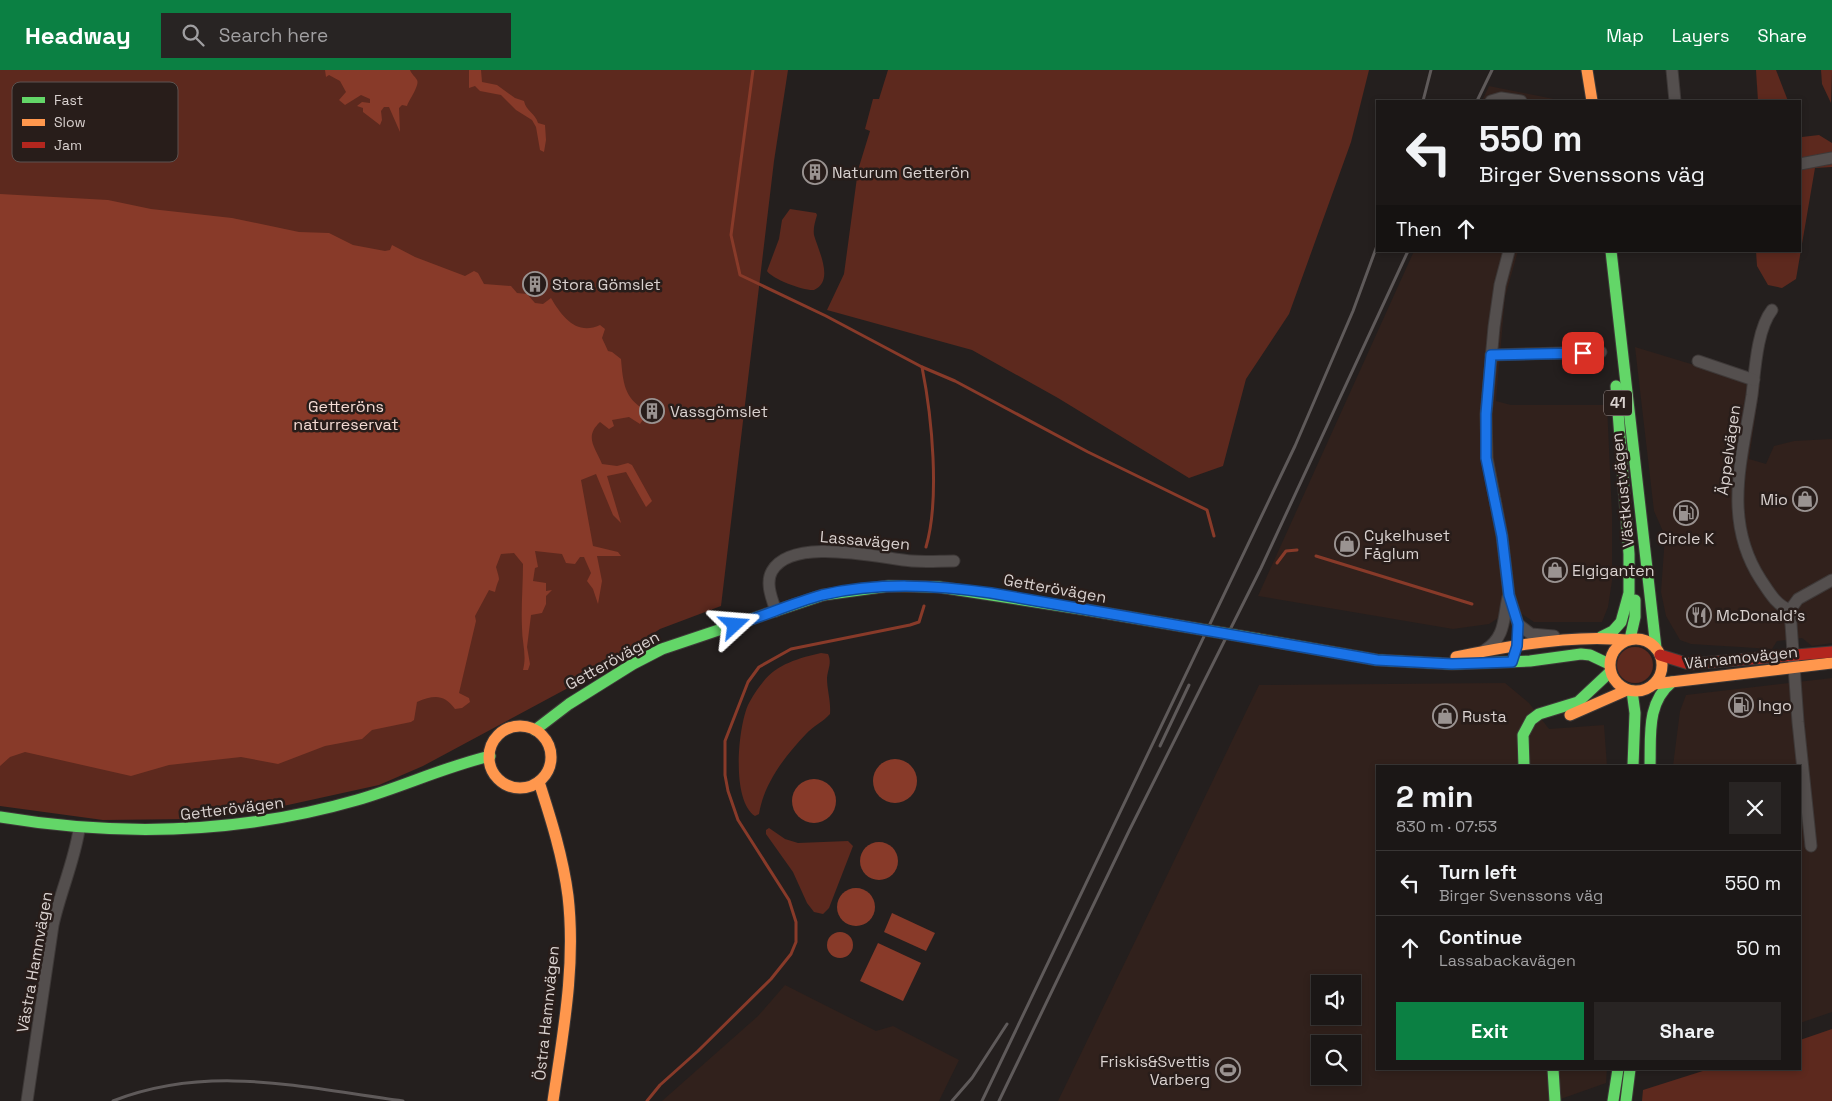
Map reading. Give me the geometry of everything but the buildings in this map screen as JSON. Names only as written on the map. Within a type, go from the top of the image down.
[{"type":"street","points":[[1576,70],[1580,100]]},
{"type":"street","points":[[1587,70],[1592,100]]},
{"type":"street","points":[[1672,70],[1675,100]]},
{"type":"street","points":[[1495,100],[1501,98],[1514,100]]},
{"type":"street","points":[[1801,164],[1832,158]]},
{"type":"street","points":[[1509,252],[1497,304],[1491,355],[1486,414],[1486,458],[1502,536],[1509,595],[1518,624],[1515,655]]},
{"type":"street","name":"Västkustvägen","points":[[1600,252],[1615,370],[1628,555],[1636,607],[1628,640]]},
{"type":"street","name":"Västkustvägen","points":[[1611,252],[1629,395],[1651,618]]},
{"type":"street","name":"Äppelvägen","points":[[1772,310],[1763,327],[1754,380],[1738,478],[1737,517],[1746,550],[1756,572],[1775,600],[1790,610]]},
{"type":"street","points":[[1491,355],[1601,352]]},
{"type":"street","points":[[1698,361],[1754,380]]},
{"type":"street","name":"Lassavägen","points":[[776,611],[769,583],[773,570],[783,560],[803,553],[836,552],[913,561],[954,561]]},
{"type":"street","name":"Västkustvägen","points":[[1602,637],[1617,628],[1626,612],[1628,555]]},
{"type":"street","points":[[1811,846],[1790,610],[1798,599],[1832,580]]},
{"type":"street","name":"Getterövägen","points":[[535,730],[569,704],[633,664],[662,649],[802,601],[842,591],[915,586],[966,590],[1377,660],[1420,663],[1452,664],[1515,655],[1587,638],[1602,637],[1628,640]]},
{"type":"street","points":[[1482,651],[1495,642],[1504,625],[1509,595]]},
{"type":"street","name":"41","points":[[1651,618],[1662,668],[1652,686]]},
{"type":"street","name":"Värnamovägen","points":[[1651,618],[1661,641],[1675,653],[1701,659],[1746,660]]},
{"type":"street","points":[[1518,624],[1531,634],[1587,638]]},
{"type":"street","points":[[1504,625],[1515,655]]},
{"type":"street","points":[[1628,640],[1647,641],[1658,652]]},
{"type":"street","name":"41","points":[[1609,668],[1616,647],[1628,640]]},
{"type":"street","name":"Getterövägen","points":[[1420,663],[1482,651],[1515,655],[1590,655],[1609,668]]},
{"type":"street","name":"Värnamovägen","points":[[1658,652],[1689,664],[1832,652]]},
{"type":"street","name":"Värnamovägen","points":[[1652,686],[1794,667],[1832,664]]},
{"type":"street","points":[[1524,765],[1523,735],[1531,720],[1539,714],[1578,702],[1609,668],[1616,683],[1630,691],[1635,713],[1633,765]]},
{"type":"street","points":[[1650,765],[1656,701],[1663,688],[1672,682]]},
{"type":"street","points":[[1534,765],[1532,743],[1539,726],[1544,722],[1582,711],[1611,695],[1652,686]]},
{"type":"street","points":[[1650,765],[1646,701],[1652,686]]},
{"type":"street","points":[[522,726],[535,730],[549,745],[551,758],[548,771],[539,782],[526,787],[506,784],[492,770],[490,756],[493,743],[502,732],[522,726]]},
{"type":"street","name":"Getterövägen","points":[[0,817],[79,830],[165,832],[247,825],[305,814],[358,800],[436,770],[490,756]]},
{"type":"street","name":"Östra Hamnvägen","points":[[539,782],[561,853],[569,906],[569,981],[554,1101]]},
{"type":"street","name":"Västra Hamnvägen","points":[[27,1101],[56,912],[75,853],[79,830]]},
{"type":"street","points":[[1553,1070],[1555,1101]]},
{"type":"street","points":[[1613,1101],[1618,1070]]},
{"type":"street","points":[[1626,1101],[1630,1070]]},
{"type":"shaded area","points":[[325,70],[410,70],[418,82],[407,106],[402,105],[399,108],[400,132],[389,107],[384,107],[381,111],[382,120],[380,125],[363,112],[363,108],[357,106],[362,102],[370,103],[370,99],[361,95],[345,105],[339,100],[346,92],[340,81],[329,75],[326,77]]},
{"type":"shaded area","points":[[469,70],[481,70],[482,82],[497,85],[515,98],[524,101],[538,123],[545,125],[546,140],[544,152],[540,150],[536,127],[532,120],[516,110],[501,95],[480,91],[475,86],[469,88]]},
{"type":"shaded area","points":[[1489,86],[1559,100],[1482,100]]},
{"type":"shaded area","points":[[0,194],[108,200],[151,209],[232,218],[299,232],[329,233],[353,245],[385,251],[390,250],[392,245],[415,257],[465,276],[474,271],[478,273],[484,284],[511,286],[517,293],[527,294],[535,303],[543,304],[551,298],[565,318],[577,326],[592,328],[600,325],[605,329],[602,338],[608,351],[621,359],[624,382],[629,395],[645,410],[644,418],[640,424],[629,417],[612,420],[614,426],[609,429],[600,422],[595,427],[592,442],[602,464],[617,466],[628,463],[632,465],[652,501],[646,507],[626,472],[607,476],[621,523],[613,515],[596,474],[581,480],[593,546],[618,552],[621,556],[597,556],[602,581],[598,604],[593,589],[587,581],[591,573],[584,557],[580,557],[575,564],[566,563],[562,554],[535,551],[538,567],[535,568],[533,581],[546,583],[546,591],[552,590],[546,596],[546,604],[542,613],[531,615],[527,647],[530,664],[528,670],[523,670],[525,659],[522,633],[523,564],[514,553],[501,554],[496,567],[499,578],[495,592],[489,590],[475,616],[476,621],[459,693],[469,698],[470,702],[462,708],[455,709],[443,698],[434,697],[423,700],[417,702],[414,720],[411,722],[372,730],[362,739],[325,746],[278,764],[241,757],[169,765],[131,776],[25,752],[10,757],[0,766]]},
{"type":"shaded area","points":[[1414,252],[1518,252],[1505,297],[1496,401],[1511,405],[1607,405],[1612,514],[1612,581],[1608,607],[1602,622],[1534,622],[1522,614],[1504,614],[1489,624],[1453,629],[1258,596]]},
{"type":"shaded area","points":[[1635,347],[1760,385],[1749,459],[1766,464],[1774,446],[1794,441],[1832,439],[1832,643],[1812,646],[1802,638],[1777,641],[1772,649],[1691,644],[1680,640],[1666,616],[1661,592],[1665,536],[1654,511]]},
{"type":"shaded area","points":[[1832,678],[1832,1012],[1801,1023],[1801,765],[1673,765],[1680,711],[1686,695]]},
{"type":"shaded area","points":[[1505,683],[1529,703],[1549,729],[1604,725],[1607,765],[1376,765],[1376,1070],[1607,1070],[1606,1083],[1555,1101],[1058,1101],[1259,685]]},
{"type":"shaded area","points":[[899,759],[911,765],[916,772],[916,790],[911,797],[904,802],[891,803],[883,800],[876,793],[873,777],[876,769],[883,762]]},
{"type":"shaded area","points":[[818,779],[830,785],[835,792],[835,810],[830,817],[823,822],[810,823],[802,820],[795,813],[792,797],[795,789],[802,782]]},
{"type":"shaded area","points":[[879,842],[892,848],[898,861],[892,874],[879,880],[866,874],[860,861],[866,848]]},
{"type":"shaded area","points":[[856,888],[869,894],[875,907],[869,920],[856,926],[843,920],[837,907],[843,894]]},
{"type":"shaded area","points":[[892,913],[935,933],[926,951],[884,932]]},
{"type":"shaded area","points":[[840,932],[850,935],[853,945],[850,955],[840,958],[830,955],[827,945],[830,935]]},
{"type":"shaded area","points":[[878,943],[921,963],[903,1001],[860,981]]},
{"type":"shaded area","points":[[785,985],[876,1031],[893,1026],[959,1060],[939,1101],[662,1101],[758,1016]]},
{"type":"green space","name":"Getteröns naturreservat","points":[[0,70],[788,70],[774,161],[721,606],[660,629],[568,688],[423,766],[379,785],[256,812],[191,819],[103,820],[0,806]]},
{"type":"green space","points":[[888,70],[1369,70],[1351,142],[1289,314],[1246,379],[1223,466],[1189,478],[1058,398],[972,350],[827,310],[844,274],[858,170],[870,131],[865,129],[873,99],[879,99]]},
{"type":"green space","points":[[1756,70],[1776,70],[1788,100],[1758,100]]},
{"type":"green space","points":[[1821,70],[1832,70],[1831,103],[1822,84]]},
{"type":"green space","points":[[1801,135],[1802,137],[1819,135],[1832,143],[1832,167],[1815,168],[1801,250]]},
{"type":"green space","points":[[790,209],[816,213],[817,215],[814,235],[824,273],[820,286],[814,290],[803,289],[789,284],[767,271],[779,239],[782,220]]},
{"type":"green space","points":[[1756,252],[1801,252],[1796,279],[1782,288],[1768,285],[1757,266]]},
{"type":"green space","points":[[1635,647],[1642,648],[1648,652],[1652,658],[1652,672],[1648,678],[1642,682],[1635,683],[1628,682],[1622,678],[1618,672],[1617,665],[1618,658],[1622,652],[1628,648]]},
{"type":"green space","points":[[821,653],[828,654],[830,660],[827,678],[830,714],[798,742],[783,761],[766,792],[759,814],[755,816],[747,808],[742,795],[740,780],[739,746],[744,716],[748,705],[761,684],[782,666]]},
{"type":"green space","points":[[769,828],[785,839],[798,843],[848,841],[853,846],[829,908],[823,914],[814,912],[807,903],[793,872],[766,834],[766,830]]},
{"type":"green space","points":[[1832,1029],[1832,1101],[1642,1101],[1643,1090],[1706,1070],[1801,1070],[1801,1040]]},
{"type":"waterway","points":[[753,70],[731,235],[740,275],[826,316],[922,367],[929,409],[934,482],[933,506],[926,547]]},
{"type":"waterway","points":[[922,367],[955,381],[1088,452],[1207,510],[1214,536]]},
{"type":"waterway","points":[[1277,563],[1286,551],[1297,550]]},
{"type":"waterway","points":[[1316,556],[1472,604]]},
{"type":"waterway","points":[[647,1101],[660,1085],[698,1051],[771,979],[791,954],[796,942],[796,922],[789,900],[738,820],[728,791],[725,775],[725,741],[748,682],[759,667],[791,649],[910,625],[919,622],[924,606]]},
{"type":"railway","points":[[1423,100],[1431,70]]},
{"type":"railway","points":[[1477,100],[1492,70]]},
{"type":"railway","points":[[982,1101],[1295,446],[1353,311],[1376,248]]},
{"type":"railway","points":[[999,1101],[1129,831],[1261,568],[1408,252]]},
{"type":"railway","points":[[1160,746],[1189,685]]},
{"type":"railway","points":[[952,1101],[972,1078],[1007,1024]]},
{"type":"railway","points":[[113,1101],[149,1090],[185,1083],[221,1081],[293,1085],[403,1101]]},
{"type":"traffic: fast","points":[[1611,252],[1656,648]]},
{"type":"traffic: fast","points":[[1601,637],[1613,631],[1621,622],[1629,593],[1629,554],[1616,386]]},
{"type":"traffic: fast","points":[[535,730],[569,704],[633,664],[662,649],[823,595],[889,586],[939,587],[1087,610]]},
{"type":"traffic: fast","points":[[1630,639],[1635,617],[1635,600]]},
{"type":"traffic: fast","points":[[1087,610],[1258,639]]},
{"type":"traffic: fast","points":[[1258,639],[1377,660],[1452,664],[1530,661],[1581,654],[1590,655],[1609,664]]},
{"type":"traffic: fast","points":[[1524,765],[1523,735],[1531,720],[1539,714],[1578,702],[1610,672]]},
{"type":"traffic: fast","points":[[1650,765],[1654,710],[1664,690],[1672,682]]},
{"type":"traffic: fast","points":[[1632,691],[1635,713],[1633,765]]},
{"type":"traffic: fast","points":[[0,817],[90,828],[179,829],[224,826],[268,820],[357,800],[490,756]]},
{"type":"traffic: fast","points":[[1553,1070],[1555,1101]]},
{"type":"traffic: fast","points":[[1613,1101],[1618,1070]]},
{"type":"traffic: fast","points":[[1626,1101],[1630,1070]]},
{"type":"traffic: slow","points":[[1587,70],[1592,100]]},
{"type":"traffic: slow","points":[[1456,657],[1541,642],[1585,639],[1626,640]]},
{"type":"traffic: slow","points":[[1631,639],[1641,639],[1655,646],[1662,660],[1662,665],[1662,670],[1655,684],[1641,691],[1631,691],[1621,687],[1614,680],[1610,670],[1610,660],[1614,650],[1621,643],[1631,639]]},
{"type":"traffic: slow","points":[[1654,684],[1832,663]]},
{"type":"traffic: slow","points":[[1570,715],[1627,690]]},
{"type":"traffic: slow","points":[[520,726],[532,729],[542,735],[548,745],[551,757],[548,769],[542,779],[532,785],[520,788],[508,785],[498,779],[492,769],[489,757],[492,745],[498,735],[508,729],[520,726]]},
{"type":"traffic: slow","points":[[539,782],[560,853],[568,896],[570,922],[567,999],[553,1101]]},
{"type":"traffic: jam","points":[[1660,655],[1689,664],[1832,652]]},
{"type":"place","name":"Naturum Getterön","points":[[815,172]]},
{"type":"place","name":"Stora Gömslet","points":[[535,284]]},
{"type":"place","name":"Vassgömslet","points":[[652,411]]},
{"type":"place","name":"Mio","points":[[1805,499]]},
{"type":"place","name":"Circle K","points":[[1686,513]]},
{"type":"place","name":"Cykelhuset Fåglum","points":[[1347,544]]},
{"type":"place","name":"Elgiganten","points":[[1555,570]]},
{"type":"place","name":"McDonald's","points":[[1699,615]]},
{"type":"place","name":"Ingo","points":[[1741,705]]},
{"type":"place","name":"Rusta","points":[[1445,716]]},
{"type":"place","name":"Friskis&Svettis Varberg","points":[[1228,1070]]},
{"type":"route","points":[[735,625],[802,601],[842,591],[889,586],[927,586],[991,593],[1377,660],[1452,664],[1512,662],[1517,646],[1518,624],[1509,595],[1502,536],[1486,458],[1486,414],[1491,355],[1583,353]]}]
